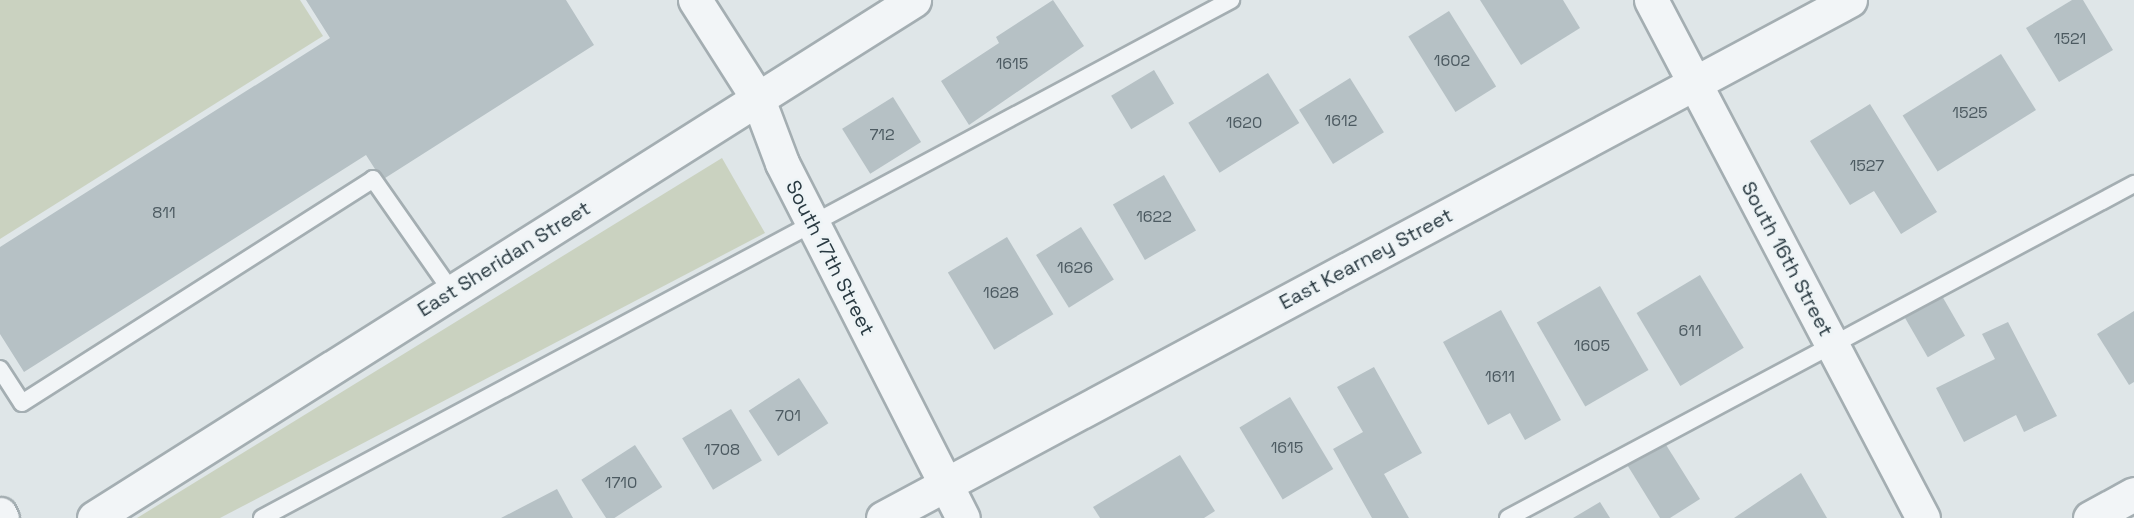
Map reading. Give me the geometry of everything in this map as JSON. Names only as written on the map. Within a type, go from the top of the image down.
[{"type":"street","name":"South 17th Street","points":[[696,0],[758,99],[782,164],[963,518]]},
{"type":"street","name":"East Sheridan Street","points":[[94,518],[914,0]]},
{"type":"street","name":"South 16th Street","points":[[1651,0],[1923,518]]},
{"type":"street","name":"East Kearney Street","points":[[883,518],[1850,0]]},
{"type":"street","points":[[2090,518],[2134,494]]},
{"type":"lane","points":[[262,518],[1231,0]]},
{"type":"lane","points":[[0,369],[22,403],[374,179],[452,292]]},
{"type":"lane","points":[[1508,518],[2134,184]]},
{"type":"green space","points":[[0,0],[300,0],[323,36],[0,239]]},
{"type":"green space","points":[[722,158],[765,233],[220,518],[137,518]]},
{"type":"building","points":[[306,0],[566,0],[594,45],[382,180],[366,155],[24,372],[0,334],[0,247],[330,38]]},
{"type":"building","points":[[1053,0],[1084,46],[969,125],[941,81],[999,43],[996,37]]},
{"type":"building","points":[[1480,0],[1563,0],[1580,28],[1521,65]]},
{"type":"building","points":[[2072,0],[2083,0],[2113,50],[2059,82],[2026,28]]},
{"type":"building","points":[[1449,11],[1496,86],[1455,112],[1408,36]]},
{"type":"building","points":[[2001,54],[2036,110],[1938,171],[1903,115]]},
{"type":"building","points":[[1154,70],[1174,103],[1131,129],[1111,96]]},
{"type":"building","points":[[1268,73],[1299,123],[1220,173],[1188,123]]},
{"type":"building","points":[[1350,78],[1384,132],[1333,164],[1299,110]]},
{"type":"building","points":[[893,97],[921,142],[870,174],[842,129]]},
{"type":"building","points":[[1870,104],[1937,212],[1901,234],[1874,191],[1850,205],[1810,141]]},
{"type":"building","points":[[1164,175],[1196,230],[1145,260],[1113,205]]},
{"type":"building","points":[[1081,227],[1114,280],[1069,308],[1036,255]]},
{"type":"building","points":[[1007,237],[1053,314],[994,350],[948,273]]},
{"type":"building","points":[[1700,275],[1744,348],[1680,386],[1637,313]]},
{"type":"building","points":[[1600,286],[1648,370],[1585,407],[1537,322]]},
{"type":"building","points":[[1942,296],[1965,336],[1928,357],[1905,318]]},
{"type":"building","points":[[1501,310],[1561,420],[1525,440],[1510,413],[1488,425],[1443,342]]},
{"type":"building","points":[[2134,311],[2134,382],[2129,385],[2097,334]]},
{"type":"building","points":[[2008,322],[2057,416],[2024,432],[2016,415],[1964,442],[1936,388],[1995,359],[1982,334]]},
{"type":"building","points":[[1374,367],[1422,453],[1384,474],[1409,518],[1372,518],[1333,449],[1363,432],[1337,387]]},
{"type":"building","points":[[799,378],[828,423],[778,456],[749,411]]},
{"type":"building","points":[[1290,397],[1333,469],[1283,499],[1239,427]]},
{"type":"building","points":[[731,409],[762,460],[713,490],[682,438]]},
{"type":"building","points":[[1663,440],[1700,499],[1670,518],[1660,518],[1626,463]]},
{"type":"building","points":[[635,445],[662,487],[614,518],[606,518],[581,480]]},
{"type":"building","points":[[1180,455],[1215,511],[1204,518],[1100,518],[1093,507]]},
{"type":"building","points":[[1801,473],[1827,518],[1734,518]]},
{"type":"building","points":[[557,489],[573,518],[501,518]]},
{"type":"building","points":[[1600,502],[1610,518],[1573,518]]}]
